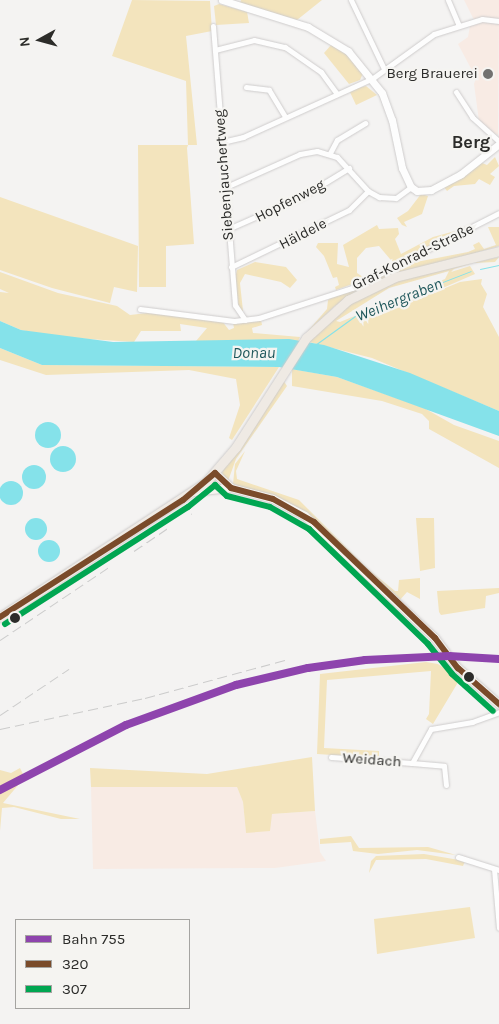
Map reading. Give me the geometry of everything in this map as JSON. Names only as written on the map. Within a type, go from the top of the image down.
[{"type":"main road","points":[[0,617],[183,500],[214,474],[306,338],[330,314],[365,290],[395,277],[497,252]]},
{"type":"main road","points":[[214,474],[221,488]]},
{"type":"main road","points":[[214,474],[231,488]]},
{"type":"main road","points":[[194,492],[231,488],[279,501],[314,522],[435,638],[458,668],[499,704]]},
{"type":"street","points":[[222,0],[287,19],[327,35],[348,51],[373,78],[388,108],[402,168],[411,187],[424,192],[476,165],[499,142],[472,117],[456,92]]},
{"type":"street","points":[[351,0],[384,70]]},
{"type":"street","points":[[448,0],[459,26]]},
{"type":"street","points":[[222,142],[243,137],[336,93],[373,78],[434,34],[482,19],[499,21]]},
{"type":"street","name":"Siebenjauchertweg","points":[[213,26],[235,305],[245,320]]},
{"type":"street","points":[[215,50],[254,40],[285,47],[321,72],[336,93]]},
{"type":"street","points":[[246,87],[269,90],[285,117]]},
{"type":"street","points":[[330,154],[335,142],[365,123]]},
{"type":"street","points":[[226,187],[300,154],[317,151],[330,154],[349,168],[368,192],[389,199],[400,196],[411,187]]},
{"type":"street","name":"Hopfenweg","points":[[228,228],[236,228],[302,196],[349,168]]},
{"type":"street","name":"Häldele","points":[[231,267],[349,210],[368,192]]},
{"type":"street","name":"Graf-Konrad-Straße","points":[[245,320],[325,297],[392,269],[499,212]]},
{"type":"street","points":[[140,309],[245,320]]},
{"type":"street","name":"Weidach","points":[[412,763],[431,729],[472,722],[499,712]]},
{"type":"street","name":"Weidach","points":[[331,756],[444,766],[446,785]]},
{"type":"street","points":[[458,857],[497,870],[499,928]]},
{"type":"shaded area","points":[[132,0],[210,1],[212,31],[186,36],[197,145],[188,145],[186,81],[112,56]]},
{"type":"shaded area","points":[[241,0],[322,0],[297,20],[240,3]]},
{"type":"shaded area","points":[[464,0],[499,0],[498,135],[491,133],[479,121],[474,84],[476,78],[458,44],[468,37],[470,26],[476,24]]},
{"type":"shaded area","points":[[219,4],[247,12],[249,23],[216,25],[214,6]]},
{"type":"shaded area","points":[[332,44],[352,58],[363,73],[360,80],[349,84],[324,53]]},
{"type":"shaded area","points":[[366,86],[377,95],[356,105],[349,90]]},
{"type":"shaded area","points":[[138,145],[188,145],[194,244],[166,246],[166,287],[139,287]]},
{"type":"shaded area","points":[[495,157],[499,166],[490,174],[495,177],[490,185],[479,179],[475,184],[454,186],[447,191],[444,187],[482,163],[487,165]]},
{"type":"shaded area","points":[[421,194],[428,196],[422,214],[404,222],[407,227],[402,225],[397,218],[408,211]]},
{"type":"shaded area","points":[[0,197],[138,246],[137,292],[114,287],[110,303],[52,288],[0,270]]},
{"type":"shaded area","points":[[377,225],[379,229],[398,228],[399,234],[395,239],[401,254],[433,237],[455,231],[395,265],[379,246],[366,248],[357,258],[357,273],[366,279],[336,290],[335,287],[339,285],[337,277],[333,278],[324,256],[316,247],[318,243],[338,243],[337,264],[349,267],[343,245]]},
{"type":"shaded area","points":[[488,227],[499,227],[499,246],[368,285],[335,306],[307,332],[327,309],[328,300],[332,297],[411,263],[468,252],[475,249],[473,245],[479,242],[484,249],[496,245]]},
{"type":"shaded area","points":[[499,257],[495,262],[473,263]]},
{"type":"shaded area","points":[[255,262],[286,267],[297,280],[290,288],[281,282],[245,274],[240,283],[243,311],[239,310],[235,278],[237,270]]},
{"type":"shaded area","points":[[473,263],[454,269],[451,272],[470,266],[475,274],[399,307],[460,282],[482,279],[481,284],[487,294],[483,307],[499,337],[499,411],[372,358],[309,342],[347,303],[391,282]],"holes":[[[449,271],[445,279],[340,322],[336,321],[389,288]]]},
{"type":"shaded area","points":[[0,272],[58,293],[117,306],[130,315],[156,312],[222,321],[229,330],[234,328],[233,323],[261,320],[262,325],[252,328],[253,333],[300,337],[298,341],[196,341],[207,328],[180,324],[181,331],[141,331],[134,342],[58,337],[21,330],[0,321],[0,292],[9,293],[0,289]]},
{"type":"shaded area","points":[[0,348],[42,365],[279,367],[232,440],[229,438],[240,405],[236,379],[189,370],[46,375],[0,360]]},
{"type":"shaded area","points":[[292,369],[337,377],[424,408],[454,425],[499,441],[499,468],[429,429],[429,421],[422,414],[382,401],[292,386]]},
{"type":"shaded area","points":[[283,380],[287,386],[236,459],[228,481],[222,473],[225,466]]},
{"type":"shaded area","points":[[245,451],[236,471],[237,479],[299,500],[368,569],[395,591],[398,591],[399,580],[420,578],[420,599],[407,592],[399,601],[299,508],[233,484],[235,464]]},
{"type":"shaded area","points":[[416,518],[434,518],[435,568],[420,571]]},
{"type":"shaded area","points":[[499,588],[499,593],[486,596],[485,608],[441,615],[439,612],[437,591]]},
{"type":"shaded area","points":[[426,662],[438,664],[460,679],[433,724],[426,719],[429,714],[431,671],[327,680],[324,748],[379,751],[379,758],[317,754],[320,674]]},
{"type":"shaded area","points":[[312,757],[315,811],[272,814],[270,831],[246,833],[243,802],[237,787],[91,787],[90,768],[207,774]]},
{"type":"shaded area","points":[[20,768],[23,774],[19,784],[3,803],[80,819],[61,819],[14,807],[2,808],[0,831],[0,770],[11,773]]},
{"type":"shaded area","points":[[91,787],[237,787],[243,802],[246,833],[272,814],[315,811],[320,852],[326,861],[275,868],[93,869]]},
{"type":"shaded area","points":[[351,836],[359,848],[428,847],[456,855],[417,850],[378,854],[353,851],[351,842],[320,844],[320,839]]},
{"type":"shaded area","points":[[424,854],[465,861],[463,866],[426,859],[376,860],[369,873],[371,861],[376,856]]},
{"type":"shaded area","points":[[470,907],[475,938],[377,954],[374,919]]},
{"type":"water","name":"Donau","points":[[0,321],[21,330],[113,342],[289,339],[324,345],[410,373],[499,411],[499,436],[337,377],[279,367],[42,365],[0,348]]},
{"type":"water","points":[[48,422],[57,426],[61,435],[57,444],[48,448],[39,444],[35,435],[39,426]]},
{"type":"water","points":[[63,446],[72,450],[76,459],[72,468],[63,472],[54,468],[50,459],[54,450]]},
{"type":"water","points":[[34,465],[43,468],[46,477],[43,486],[34,489],[25,486],[22,477],[25,468]]},
{"type":"water","points":[[11,481],[20,484],[23,493],[20,502],[11,505],[2,502],[-1,493],[2,484]]},
{"type":"water","points":[[36,518],[44,521],[47,529],[44,537],[36,540],[28,537],[25,529],[28,521]]},
{"type":"water","points":[[49,540],[57,543],[60,551],[57,559],[49,562],[41,559],[38,551],[41,543]]},
{"type":"waterway","name":"Weihergraben","points":[[480,269],[499,265]]},
{"type":"waterway","name":"Weihergraben","points":[[315,345],[355,316],[471,271]]},
{"type":"railway","points":[[134,551],[168,528]]},
{"type":"railway","points":[[0,640],[109,567]]},
{"type":"railway","points":[[0,729],[145,698],[285,660]]},
{"type":"railway","points":[[0,715],[69,669]]},
{"type":"rail line","name":"755","points":[[0,790],[126,725],[236,685],[308,668],[365,660],[449,656],[499,659]]},
{"type":"transit line","name":"320","points":[[0,617],[183,500],[215,473],[231,488],[273,499],[314,522],[435,638],[458,668],[499,704]]},
{"type":"transit line","name":"307","points":[[5,624],[188,507],[215,485],[227,496],[270,507],[309,529],[428,644],[452,674],[493,711]]},
{"type":"place","name":"Berg Brauerei","points":[[488,74]]},
{"type":"district","name":"Berg","points":[[471,142]]}]
